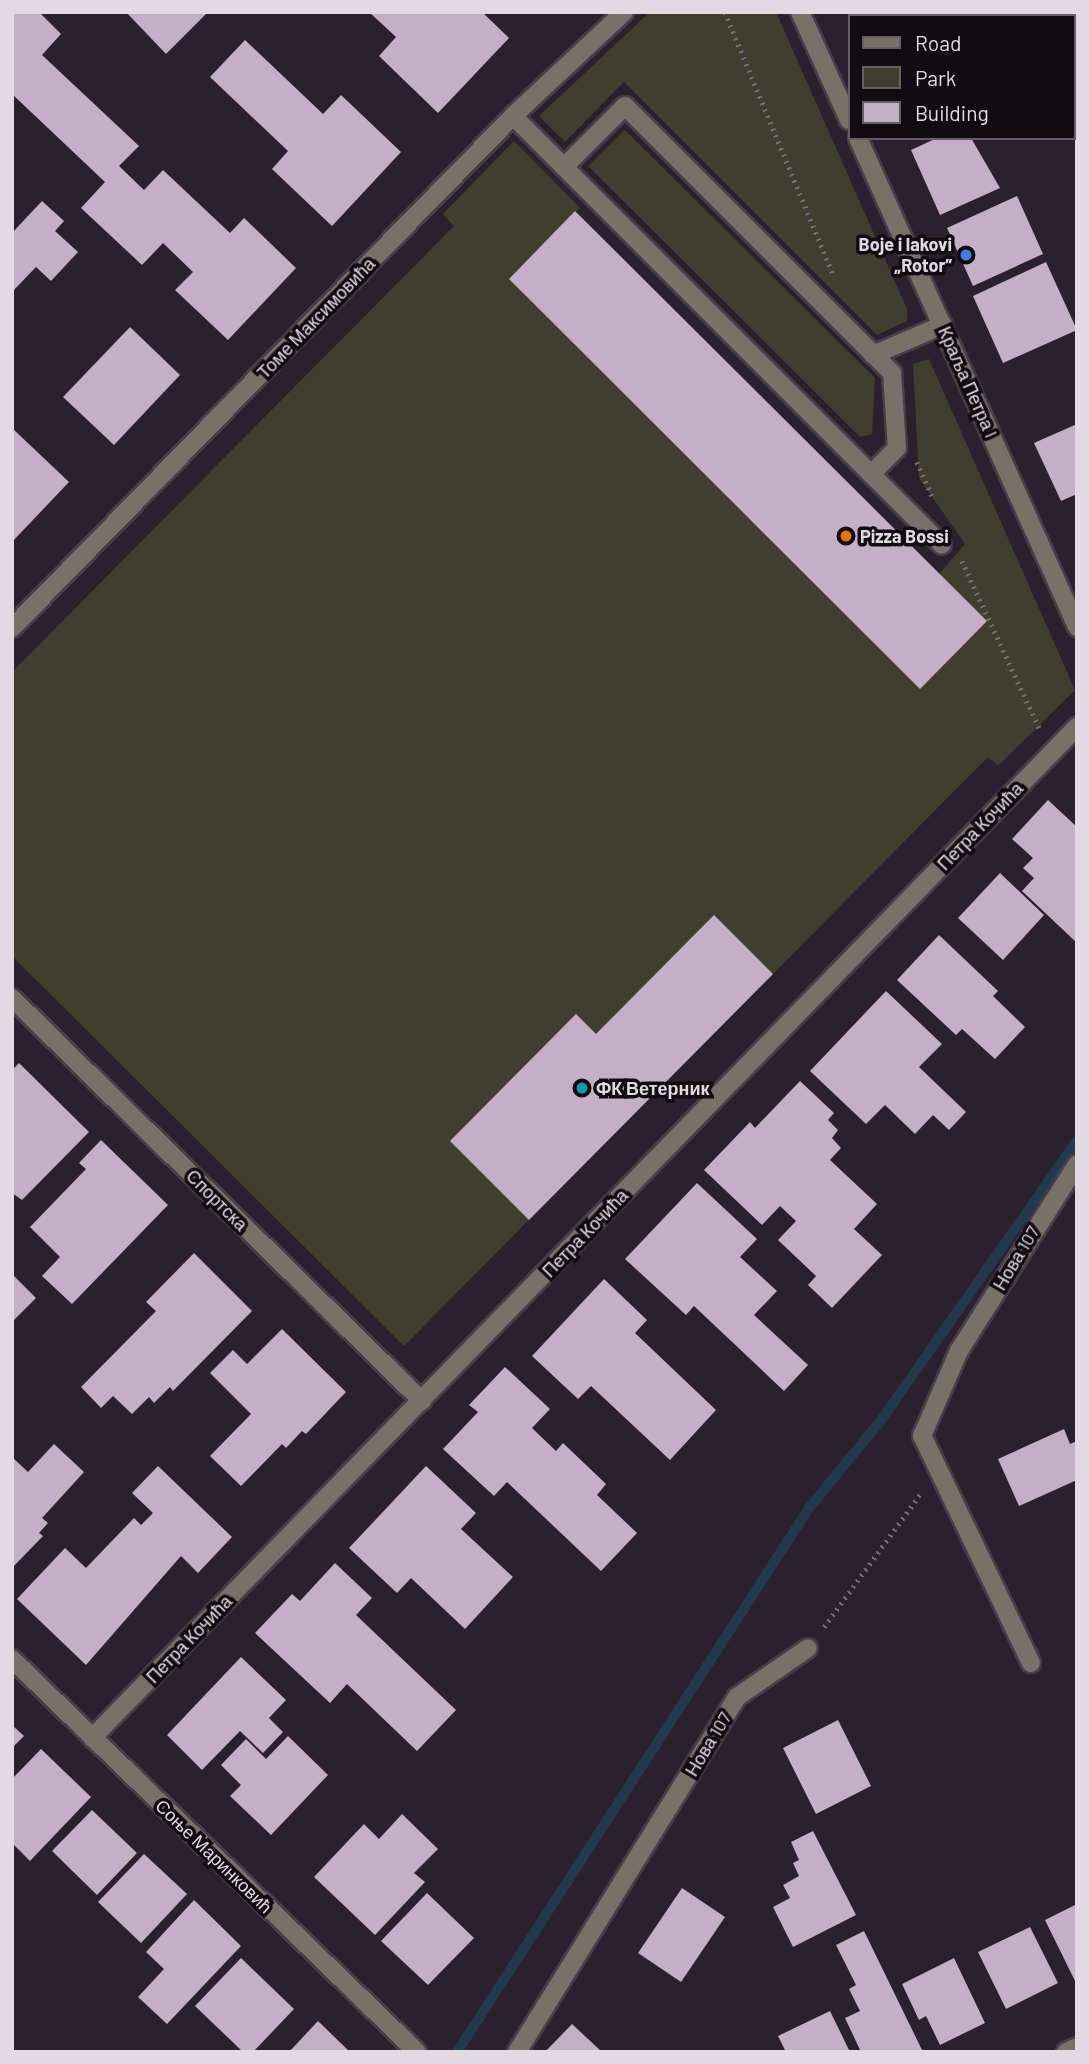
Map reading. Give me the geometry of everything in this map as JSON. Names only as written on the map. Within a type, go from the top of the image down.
[{"type":"street","name":"Томе Максимовића","points":[[12,628],[513,116],[624,12]]},
{"type":"street","points":[[800,12],[848,118]]},
{"type":"street","points":[[564,167],[625,106],[891,373],[897,448],[871,474]]},
{"type":"street","points":[[513,116],[871,474],[950,549]]},
{"type":"street","name":"Краља Петра I","points":[[859,140],[1077,627]]},
{"type":"street","points":[[873,355],[943,325]]},
{"type":"street","name":"Петра Кочића","points":[[92,1738],[1077,727]]},
{"type":"street","name":"Спортска","points":[[12,998],[422,1401]]},
{"type":"street","name":"Нова 107","points":[[1031,1663],[922,1436],[959,1351],[1077,1164]]},
{"type":"street","name":"Нова 107","points":[[517,2052],[737,1697],[808,1648]]},
{"type":"street","name":"Соње Маринковић","points":[[12,1659],[412,2050]]},
{"type":"street","points":[[1066,2052],[1077,2047]]},
{"type":"path","points":[[725,12],[835,278]]},
{"type":"path","points":[[894,414],[935,502]]},
{"type":"path","points":[[950,549],[1051,754]]},
{"type":"path","points":[[808,1648],[938,1469]]},
{"type":"green space","points":[[650,12],[776,12],[907,309],[907,321],[877,335],[624,82],[565,142],[539,116]]},
{"type":"green space","points":[[625,130],[875,378],[872,434],[860,437],[588,166]]},
{"type":"green space","points":[[514,141],[580,208],[509,279],[920,688],[939,574],[965,544],[919,478],[913,364],[929,359],[1075,690],[998,766],[988,757],[404,1346],[12,956],[12,672],[454,226],[443,214]]},
{"type":"building","points":[[12,12],[39,12],[61,34],[42,55],[139,146],[119,166],[144,190],[163,170],[230,233],[244,218],[296,268],[228,340],[175,290],[193,272],[163,243],[142,265],[81,208],[105,182],[12,94]]},
{"type":"building","points":[[126,12],[208,12],[166,54]]},
{"type":"building","points":[[369,12],[482,12],[509,38],[438,113],[379,56],[396,37]]},
{"type":"building","points":[[1047,12],[1077,12],[1077,79],[1075,14]]},
{"type":"building","points":[[245,40],[323,114],[341,95],[401,152],[332,226],[272,169],[288,151],[210,77]]},
{"type":"building","points":[[933,140],[972,140],[1000,188],[940,215],[911,150]]},
{"type":"building","points":[[1017,196],[1043,254],[973,286],[947,228]]},
{"type":"building","points":[[42,201],[64,221],[55,231],[78,252],[51,281],[36,267],[12,292],[12,233]]},
{"type":"building","points":[[575,211],[987,621],[920,689],[509,279]]},
{"type":"building","points":[[1046,262],[1077,330],[1003,363],[973,296]]},
{"type":"building","points":[[130,327],[180,375],[114,445],[63,397]]},
{"type":"building","points":[[1077,424],[1077,494],[1061,501],[1034,443]]},
{"type":"building","points":[[12,428],[69,482],[12,542]]},
{"type":"building","points":[[1048,800],[1077,827],[1077,943],[1022,891],[1034,878],[1023,868],[1033,858],[1012,839]]},
{"type":"building","points":[[1000,873],[1044,915],[1003,960],[958,918]]},
{"type":"building","name":"ФК Ветерник","points":[[714,915],[773,974],[529,1220],[450,1141],[576,1014],[596,1034]]},
{"type":"building","points":[[939,935],[998,991],[993,996],[1025,1027],[995,1059],[962,1029],[956,1035],[897,980]]},
{"type":"building","points":[[886,991],[942,1044],[919,1067],[966,1112],[949,1130],[933,1115],[915,1134],[885,1105],[866,1124],[810,1071]]},
{"type":"building","points":[[19,1063],[89,1132],[22,1200],[12,1193],[12,1070]]},
{"type":"building","points":[[800,1081],[834,1113],[828,1120],[838,1130],[832,1138],[841,1148],[830,1160],[877,1204],[854,1229],[882,1255],[832,1308],[808,1285],[816,1276],[778,1240],[796,1221],[780,1206],[762,1225],[704,1170],[750,1122],[755,1128]]},
{"type":"building","points":[[101,1140],[168,1205],[72,1304],[42,1276],[60,1257],[30,1227],[86,1169],[79,1163]]},
{"type":"building","points":[[697,1183],[757,1239],[740,1257],[777,1291],[754,1315],[808,1365],[784,1391],[694,1306],[686,1315],[625,1259]]},
{"type":"building","points":[[194,1253],[252,1311],[173,1391],[170,1387],[154,1403],[149,1397],[132,1414],[113,1396],[101,1408],[81,1387],[156,1311],[146,1302]]},
{"type":"building","points":[[12,1274],[36,1298],[12,1322]]},
{"type":"building","points":[[604,1279],[647,1320],[635,1333],[716,1410],[670,1460],[591,1386],[578,1399],[532,1356]]},
{"type":"building","points":[[282,1329],[346,1392],[306,1434],[302,1431],[286,1448],[282,1444],[241,1486],[210,1456],[251,1414],[210,1373],[233,1350],[247,1364]]},
{"type":"building","points":[[505,1367],[550,1409],[532,1428],[556,1451],[563,1443],[606,1484],[597,1495],[637,1533],[601,1571],[507,1482],[494,1496],[443,1449],[478,1412],[469,1405]]},
{"type":"building","points":[[1064,1429],[1070,1444],[1077,1441],[1077,1480],[1019,1506],[998,1459]]},
{"type":"building","points":[[54,1444],[84,1472],[42,1518],[48,1523],[39,1533],[43,1536],[12,1568],[12,1457],[28,1472]]},
{"type":"building","points":[[158,1466],[232,1537],[198,1573],[181,1556],[86,1665],[17,1599],[65,1548],[86,1568],[134,1518],[141,1525],[153,1513],[132,1493]]},
{"type":"building","points":[[426,1466],[476,1513],[461,1529],[513,1577],[465,1629],[411,1578],[397,1593],[349,1548]]},
{"type":"building","points":[[335,1563],[372,1598],[356,1615],[456,1710],[417,1751],[347,1684],[330,1703],[255,1633],[292,1594],[300,1601]]},
{"type":"building","points":[[241,1657],[286,1700],[269,1718],[283,1732],[263,1753],[240,1731],[202,1770],[167,1735]]},
{"type":"building","points":[[838,1720],[871,1786],[816,1814],[783,1748]]},
{"type":"building","points":[[12,1725],[24,1736],[12,1748]]},
{"type":"building","points":[[288,1736],[328,1775],[271,1835],[230,1796],[241,1785],[221,1765],[246,1739],[266,1759]]},
{"type":"building","points":[[41,1749],[91,1797],[30,1861],[12,1843],[12,1779]]},
{"type":"building","points":[[92,1810],[137,1853],[97,1895],[52,1851]]},
{"type":"building","points":[[402,1814],[438,1849],[414,1873],[425,1882],[375,1935],[314,1877],[364,1824],[379,1839]]},
{"type":"building","points":[[813,1831],[856,1915],[793,1947],[773,1907],[790,1898],[783,1885],[799,1876],[793,1863],[799,1860],[791,1842]]},
{"type":"building","points":[[144,1854],[187,1894],[141,1943],[98,1902]]},
{"type":"building","points":[[682,1888],[725,1917],[681,1982],[638,1953]]},
{"type":"building","points":[[427,1893],[474,1938],[428,1985],[381,1941]]},
{"type":"building","points":[[194,1900],[241,1946],[167,2024],[138,1997],[164,1969],[146,1952]]},
{"type":"building","points":[[1077,1904],[1077,1985],[1045,1920]]},
{"type":"building","points":[[1030,1927],[1058,1983],[1006,2009],[978,1952]]},
{"type":"building","points":[[864,1931],[923,2052],[861,2052],[845,2018],[860,2011],[849,1989],[856,1985],[836,1945]]},
{"type":"building","points":[[241,1958],[294,2009],[253,2052],[243,2052],[195,2006]]},
{"type":"building","points":[[954,1958],[985,2023],[940,2045],[926,2016],[919,2020],[902,1984]]},
{"type":"building","points":[[830,2011],[850,2052],[786,2052],[778,2036]]},
{"type":"building","points":[[318,2021],[350,2052],[289,2052]]},
{"type":"building","points":[[572,2024],[602,2052],[545,2052]]},
{"type":"waterway","points":[[457,2052],[809,1508],[882,1419],[1077,1140]]},
{"type":"place","name":"Boje i lakovi „Rotor”","points":[[966,255]]},
{"type":"place","name":"Pizza Bossi","points":[[846,536]]},
{"type":"place","name":"ФК Ветерник","points":[[582,1088]]}]
